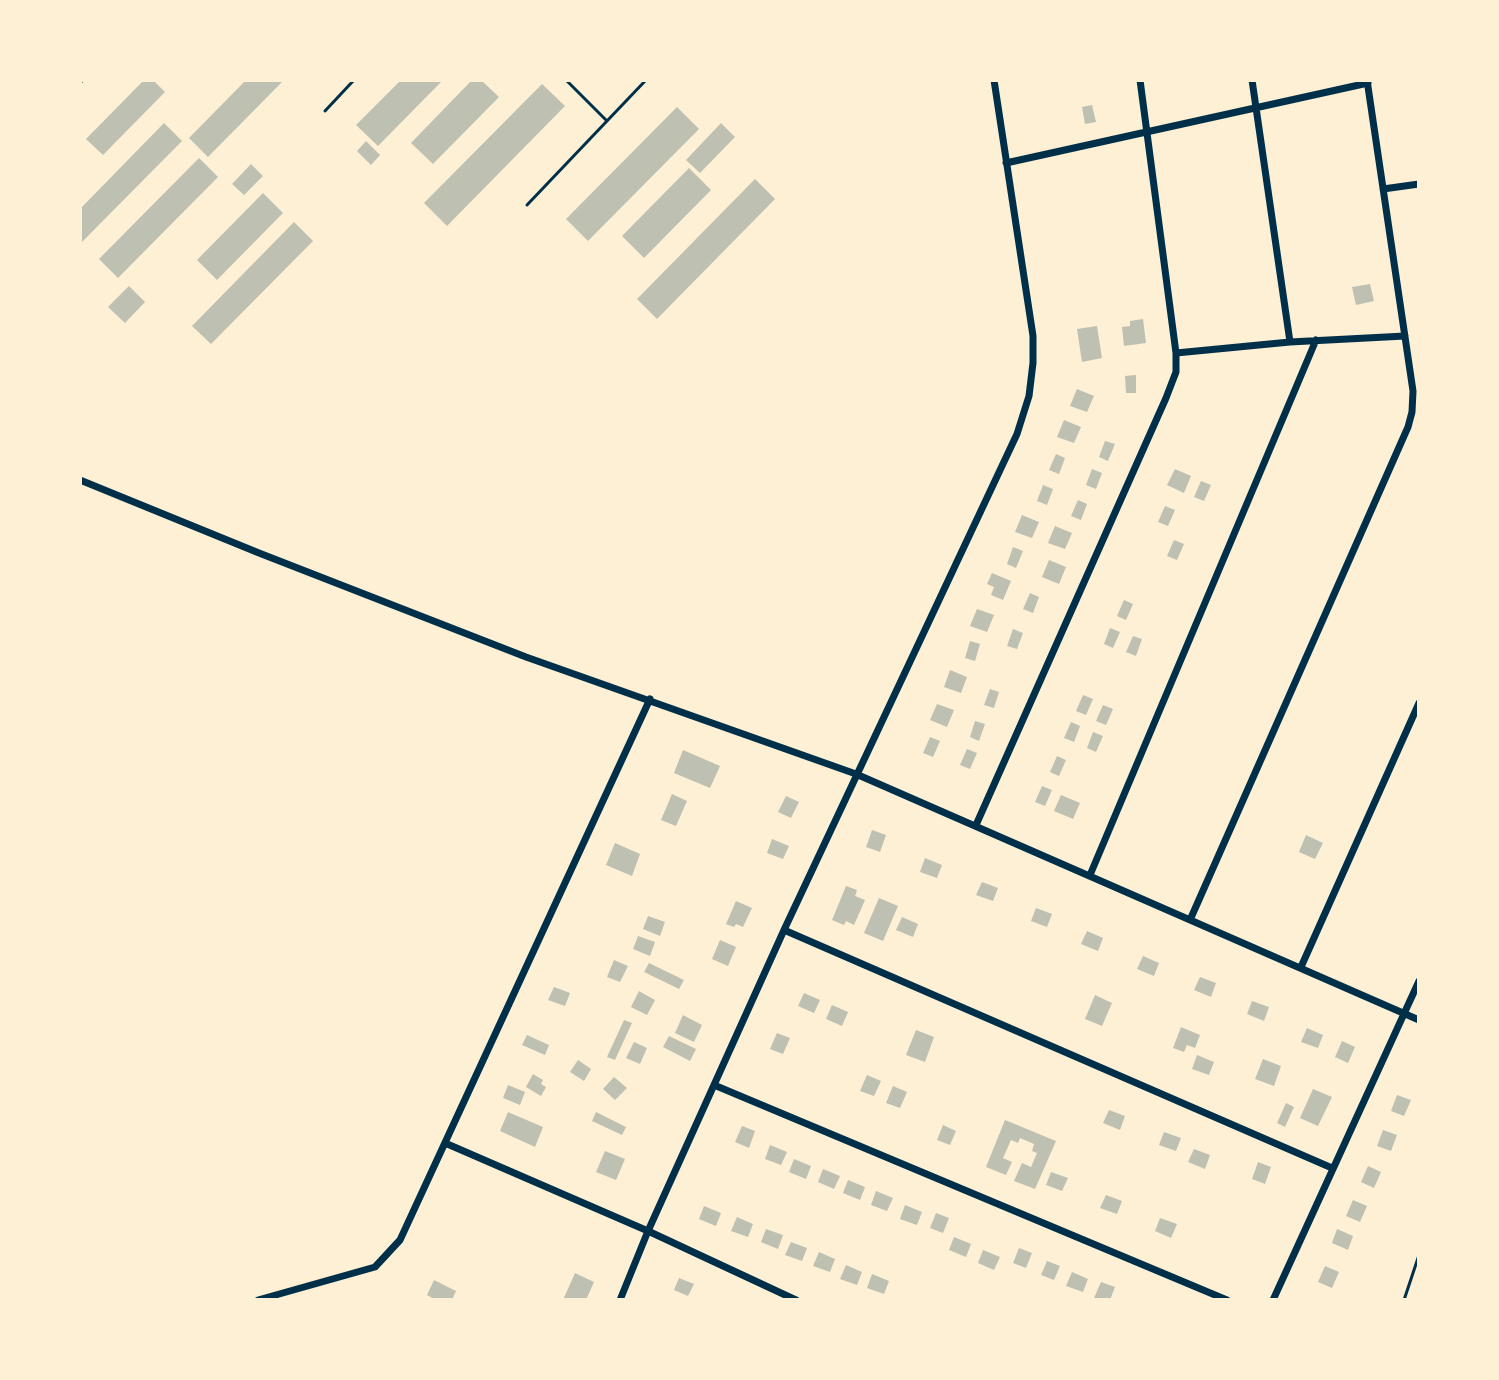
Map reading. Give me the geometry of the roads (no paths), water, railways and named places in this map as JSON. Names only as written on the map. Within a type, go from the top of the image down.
[{"type":"street","points":[[620,1300],[784,930],[1017,434],[1029,396],[1033,336],[994,80]]},
{"type":"street","points":[[976,825],[1176,372],[1140,80]]},
{"type":"street","points":[[1252,80],[1290,342]]},
{"type":"street","points":[[1006,163],[1368,81],[1413,391],[1412,412],[1190,920]]},
{"type":"street","points":[[1383,189],[1419,184]]},
{"type":"street","points":[[1176,353],[1316,340],[1405,336]]},
{"type":"street","points":[[1090,875],[1316,340]]},
{"type":"street","points":[[80,480],[526,657],[856,774],[1419,1020]]},
{"type":"street","points":[[258,1300],[375,1267],[400,1240],[650,699]]},
{"type":"street","points":[[1301,967],[1419,703]]},
{"type":"street","points":[[784,930],[1332,1168]]},
{"type":"street","points":[[1273,1300],[1419,981]]},
{"type":"street","points":[[714,1085],[1227,1300]]},
{"type":"street","points":[[445,1143],[648,1231],[796,1300]]},
{"type":"street","points":[[773,1290],[774,1300]]}]
